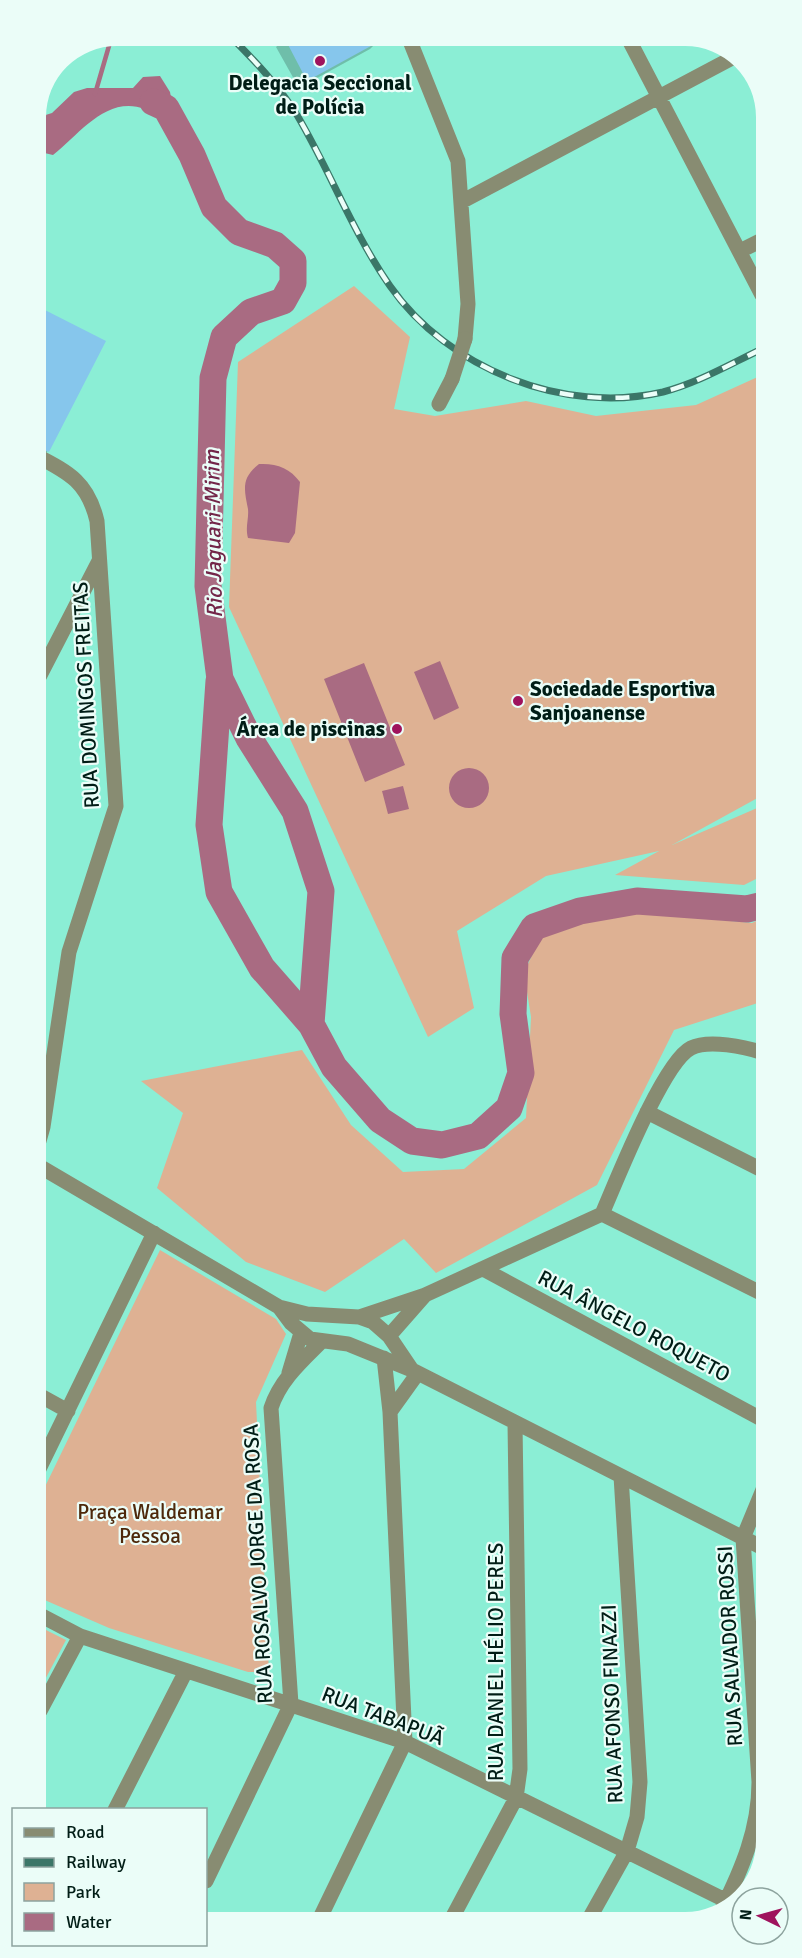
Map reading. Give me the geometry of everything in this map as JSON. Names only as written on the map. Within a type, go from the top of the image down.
[{"type":"street","points":[[412,47],[458,161],[468,304],[465,339],[452,379],[439,404]]},
{"type":"street","points":[[633,47],[756,283]]},
{"type":"street","points":[[460,202],[658,95],[727,60]]},
{"type":"street","points":[[740,251],[756,243]]},
{"type":"street","name":"RUA DOMINGOS FREITAS","points":[[46,1104],[69,952],[116,806],[97,521],[86,492],[69,472],[47,461]]},
{"type":"street","points":[[47,664],[99,561]]},
{"type":"street","points":[[359,1317],[425,1295],[602,1214],[647,1113],[679,1058],[691,1048],[708,1044],[756,1052]]},
{"type":"street","points":[[647,1113],[756,1167]]},
{"type":"street","points":[[46,1170],[279,1307],[307,1314],[359,1317],[381,1327],[415,1371]]},
{"type":"street","points":[[602,1214],[756,1291]]},
{"type":"street","points":[[46,1455],[154,1233]]},
{"type":"street","name":"RUA ÂNGELO ROQUETO","points":[[483,1269],[756,1416]]},
{"type":"street","points":[[389,1336],[425,1295]]},
{"type":"street","points":[[279,1307],[301,1333],[322,1341],[348,1344],[415,1371],[756,1544]]},
{"type":"street","name":"RUA ROSALVO JORGE DA ROSA","points":[[289,1374],[301,1333]]},
{"type":"street","name":"RUA ROSALVO JORGE DA ROSA","points":[[207,1879],[291,1704],[270,1421],[275,1394],[289,1374],[322,1341]]},
{"type":"street","points":[[323,1911],[405,1742],[390,1412],[384,1358]]},
{"type":"street","points":[[390,1412],[415,1371]]},
{"type":"street","points":[[46,1399],[68,1411]]},
{"type":"street","name":"RUA DANIEL HÉLIO PERES","points":[[455,1912],[516,1798],[520,1769],[515,1423]]},
{"type":"street","name":"RUA AFONSO FINAZZI","points":[[593,1912],[627,1851],[637,1817],[640,1782],[621,1476]]},
{"type":"street","name":"RUA SALVADOR ROSSI","points":[[756,1507],[743,1538],[756,1736]]},
{"type":"street","name":"RUA TABAPUÃ","points":[[46,1618],[80,1636],[405,1742],[627,1851],[720,1902]]},
{"type":"street","points":[[46,1700],[80,1636]]},
{"type":"street","points":[[116,1808],[186,1671]]},
{"type":"street","name":"RUA SALVADOR ROSSI","points":[[730,1895],[753,1840],[756,1826]]},
{"type":"green space","name":"Sociedade Esportiva Sanjoanense","points":[[354,286],[410,337],[394,409],[435,416],[526,401],[596,416],[696,405],[756,378],[756,799],[672,845],[756,808],[756,879],[744,885],[615,875],[659,851],[546,876],[457,931],[474,1008],[428,1037],[229,607],[238,362]]},
{"type":"green space","points":[[626,911],[752,923],[756,921],[756,1004],[674,1030],[597,1185],[436,1273],[404,1239],[325,1292],[246,1262],[157,1188],[183,1113],[141,1081],[302,1050],[351,1125],[403,1172],[464,1169],[526,1118],[531,1017],[524,973],[543,931]]},
{"type":"green space","name":"Praça Waldemar Pessoa","points":[[160,1250],[276,1319],[286,1334],[256,1402],[269,1672],[248,1672],[109,1628],[46,1601],[46,1484]]},
{"type":"green space","points":[[46,1630],[66,1640],[46,1678]]},
{"type":"water","points":[[160,76],[170,92],[177,129],[145,109],[131,106],[118,107],[94,119],[53,155],[47,154],[47,115],[52,113],[74,92],[87,88],[133,88],[143,77]]},
{"type":"water","points":[[259,464],[282,467],[300,482],[295,533],[289,543],[248,538],[245,484],[249,474]]},
{"type":"water","points":[[440,661],[459,708],[434,720],[414,672]]},
{"type":"water","points":[[364,663],[405,765],[365,782],[324,679]]},
{"type":"water","points":[[469,768],[483,774],[489,788],[483,802],[469,808],[455,802],[449,788],[455,774]]},
{"type":"water","points":[[403,786],[409,809],[388,814],[382,791]]},
{"type":"building","points":[[289,47],[369,47],[307,81]]},
{"type":"building","points":[[47,311],[106,341],[49,452],[47,451]]},
{"type":"waterway","points":[[95,94],[109,47]]},
{"type":"waterway","name":"Rio Jaguari-Mirim","points":[[153,102],[166,108],[192,155],[214,207],[239,232],[275,245],[293,261],[293,283],[283,301],[251,312],[224,337],[213,378],[208,586],[220,679],[249,738],[295,811],[321,891],[311,1024],[334,1067],[380,1120],[412,1141],[442,1145],[478,1136],[509,1108],[521,1073],[513,1014],[515,958],[534,927],[580,911],[637,901],[747,909],[756,907]]},
{"type":"waterway","points":[[219,681],[209,825],[219,892],[262,968],[311,1024]]},
{"type":"railway","points":[[241,47],[274,84],[297,115],[364,245],[390,286],[414,315],[443,341],[476,362],[511,379],[548,390],[587,397],[625,397],[676,388],[756,352]]},
{"type":"place","name":"Delegacia Seccional de Polícia","points":[[320,61]]},
{"type":"place","name":"Sociedade Esportiva Sanjoanense","points":[[518,701]]},
{"type":"place","name":"Área de piscinas","points":[[397,729]]}]
